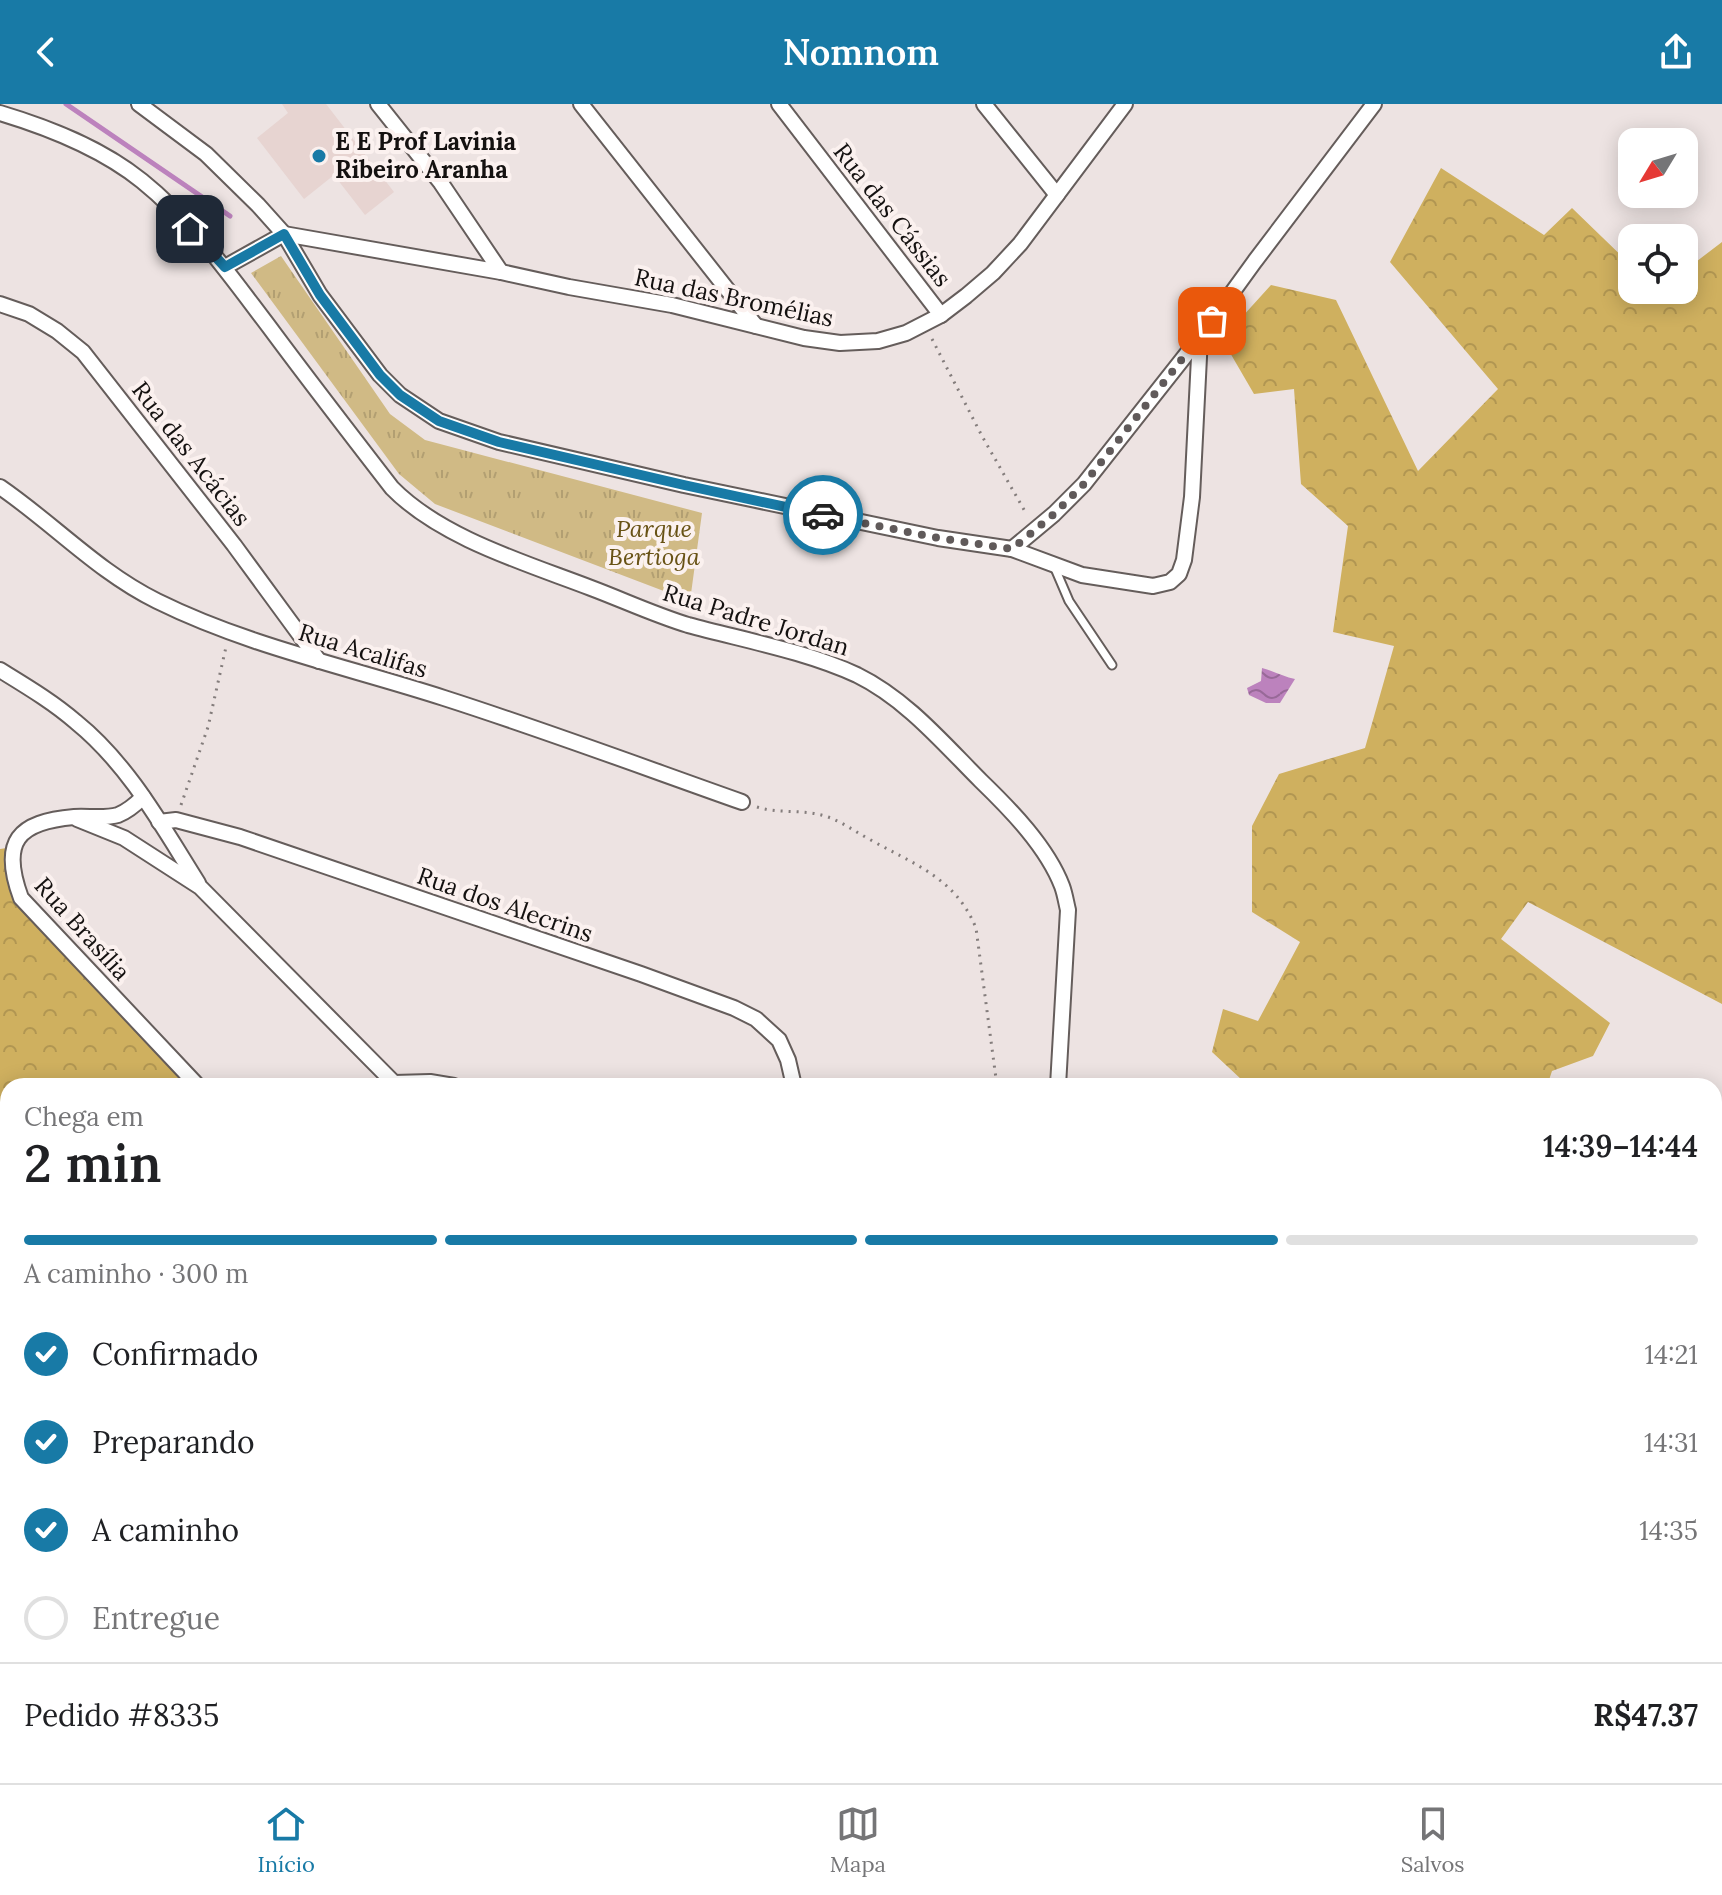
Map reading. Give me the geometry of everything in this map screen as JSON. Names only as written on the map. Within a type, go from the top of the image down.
[{"type":"street","points":[[139,104],[206,154],[258,205],[284,234],[320,295],[380,375],[400,395],[439,421],[499,442],[684,485],[923,535],[1012,549],[1082,575],[1153,586],[1170,582],[1179,574],[1184,560],[1192,497],[1200,337]]},
{"type":"street","points":[[378,104],[441,183],[501,272]]},
{"type":"street","points":[[581,104],[756,326]]},
{"type":"street","name":"Rua das Cássias","points":[[779,104],[941,315]]},
{"type":"street","points":[[984,104],[1057,195]]},
{"type":"street","name":"Rua das Bromélias","points":[[284,234],[672,305],[804,338],[840,343],[878,341],[906,333],[941,315],[993,273],[1020,244],[1125,104]]},
{"type":"street","points":[[1012,549],[1084,484],[1200,337],[1374,104]]},
{"type":"street","name":"Rua Padre Jordan","points":[[0,113],[37,124],[95,150],[142,181],[173,208],[225,267],[392,488],[415,510],[517,560],[684,623],[776,647],[855,674],[880,688],[932,731],[1012,812],[1035,840],[1062,886],[1068,910],[1058,1078]]},
{"type":"street","points":[[225,267],[284,234]]},
{"type":"street","name":"Rua das Acácias","points":[[0,304],[29,314],[83,352],[234,545],[319,661]]},
{"type":"street","name":"Rua Acalifas","points":[[0,487],[113,576],[156,601],[229,631],[443,697],[742,802]]},
{"type":"street","points":[[0,670],[77,722],[111,756],[143,797],[200,887]]},
{"type":"street","name":"Rua Brasília","points":[[143,797],[133,807],[110,817],[73,817],[31,825],[18,833],[7,848],[6,865],[10,880],[21,898],[190,1078]]},
{"type":"street","points":[[73,817],[124,838],[200,887],[390,1078]]},
{"type":"street","name":"Rua dos Alecrins","points":[[159,822],[176,820],[240,837],[734,1008],[756,1019],[779,1040],[792,1078]]},
{"type":"lane","points":[[1053,564],[1069,601],[1112,665]]},
{"type":"path","points":[[924,323],[982,436],[1035,529]]},
{"type":"path","points":[[176,820],[208,727],[229,631]]},
{"type":"path","points":[[742,802],[761,809],[823,815],[845,824],[934,875],[953,891],[969,912],[976,928],[996,1078]]},
{"type":"shaded area","name":"E E Prof Lavinia Ribeiro Aranha","points":[[282,104],[326,104],[394,192],[365,215],[334,175],[304,199],[257,138],[288,113]]},
{"type":"green space","points":[[1441,168],[1544,235],[1572,208],[1618,252],[1618,304],[1698,304],[1698,260],[1722,242],[1722,1004],[1528,902],[1501,939],[1610,1023],[1593,1056],[1552,1071],[1550,1078],[1240,1078],[1212,1052],[1223,1009],[1258,1021],[1300,942],[1252,912],[1252,826],[1279,774],[1365,748],[1394,646],[1333,632],[1348,526],[1301,484],[1294,389],[1254,394],[1222,339],[1271,285],[1336,300],[1418,471],[1498,389],[1390,262]]},
{"type":"green space","name":"Parque Bertioga","points":[[281,256],[390,414],[425,440],[702,513],[690,601],[435,504],[399,474],[251,273]]},
{"type":"green space","points":[[7,848],[21,898],[190,1078],[0,1078],[0,849]]},
{"type":"water","points":[[1262,668],[1295,679],[1280,703],[1266,703],[1249,695],[1247,688],[1261,681]]},
{"type":"waterway","points":[[66,104],[230,216]]},
{"type":"way so far","points":[[823,515],[1012,549],[1084,484],[1212,321]]},
{"type":"place","name":"E E Prof Lavinia Ribeiro Aranha","points":[[319,156]]},
{"type":"route","points":[[190,229],[225,267],[284,234],[320,295],[380,375],[400,395],[439,421],[499,442],[823,515]]}]
